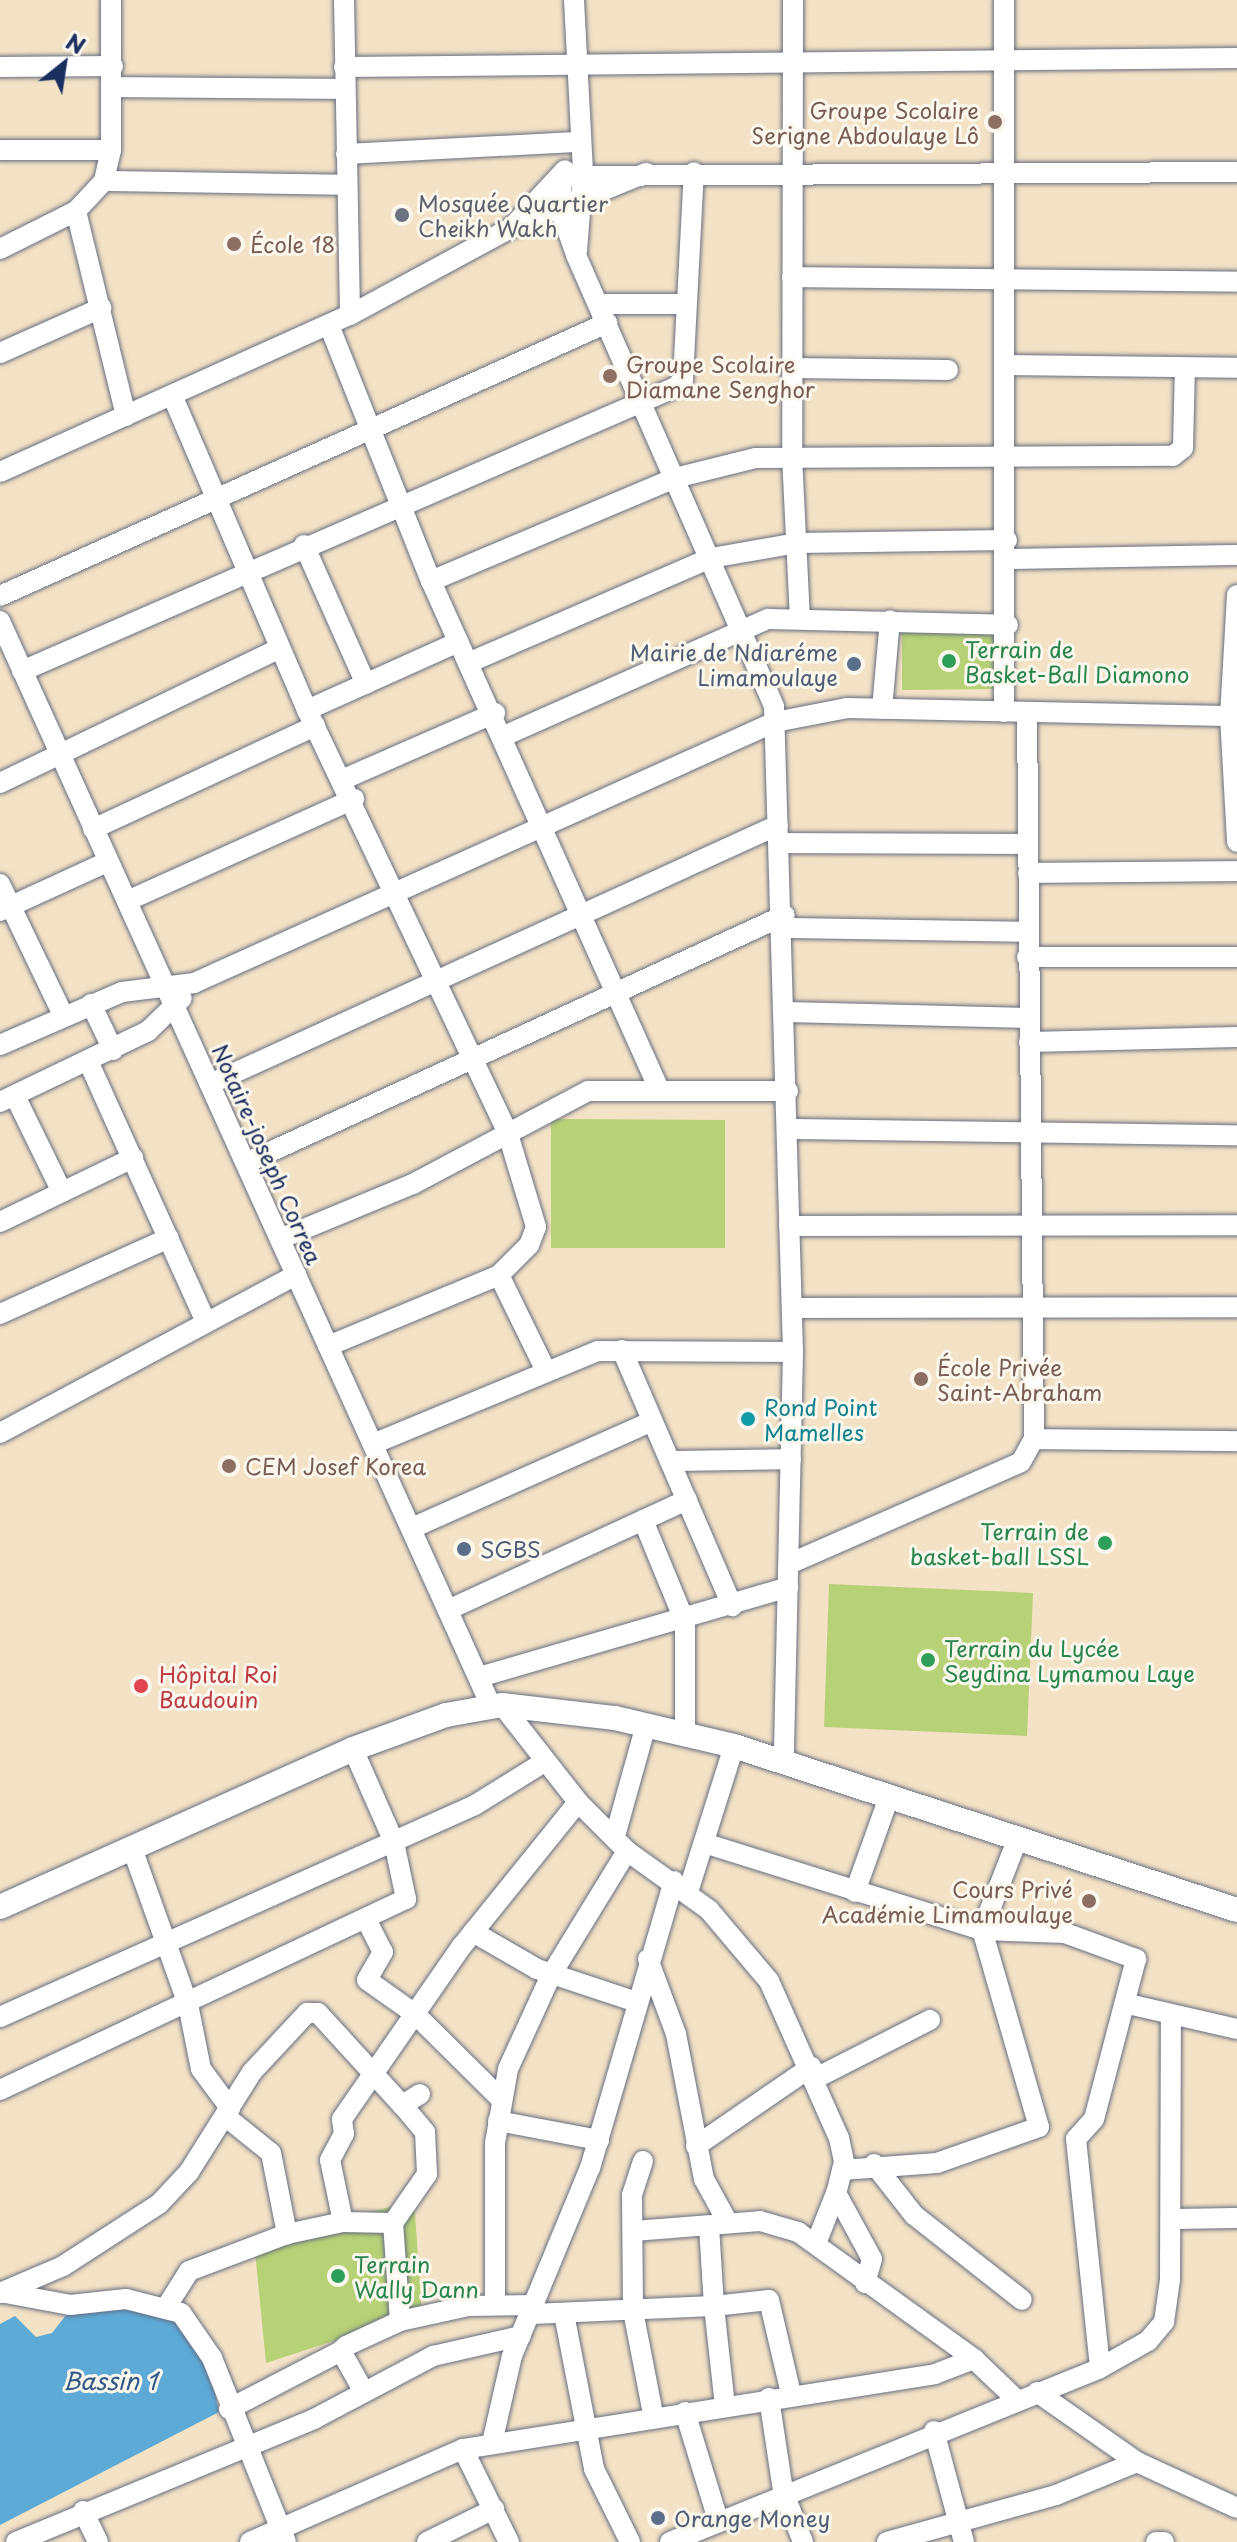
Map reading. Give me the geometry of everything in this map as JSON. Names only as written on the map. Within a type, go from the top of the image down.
[{"type":"main road","points":[[0,1907],[353,1749],[496,1706],[646,1725],[734,1746],[1237,1910]]},
{"type":"street","points":[[0,249],[76,211],[104,181],[111,150],[111,0]]},
{"type":"street","points":[[344,0],[350,315]]},
{"type":"street","points":[[574,0],[576,145],[583,172],[583,201],[576,255]]},
{"type":"street","points":[[793,0],[792,456],[800,617]]},
{"type":"street","points":[[1004,0],[1007,64],[1004,365],[1008,625],[1004,712]]},
{"type":"street","points":[[344,67],[574,63],[1007,64],[1237,58]]},
{"type":"street","points":[[0,67],[113,77],[345,89]]},
{"type":"street","points":[[346,154],[576,145]]},
{"type":"street","points":[[513,227],[562,176],[576,145]]},
{"type":"street","points":[[0,150],[111,150]]},
{"type":"street","points":[[562,176],[583,172],[794,176],[1237,172]]},
{"type":"street","points":[[22,671],[683,379],[694,172]]},
{"type":"street","points":[[0,472],[350,315],[513,227],[646,173]]},
{"type":"street","points":[[562,176],[560,209],[576,255],[741,627],[775,722],[778,834],[785,922],[793,1352],[784,1761]]},
{"type":"street","points":[[104,181],[346,185]]},
{"type":"street","points":[[76,211],[126,416]]},
{"type":"street","points":[[792,277],[1004,282],[1237,282]]},
{"type":"street","points":[[0,596],[369,428],[602,313],[686,304]]},
{"type":"street","points":[[0,353],[101,308]]},
{"type":"street","points":[[329,325],[431,581],[468,663],[506,735],[658,1087]]},
{"type":"street","points":[[1004,365],[1237,368]]},
{"type":"street","points":[[793,368],[948,370]]},
{"type":"street","points":[[431,581],[675,478],[792,456],[1178,454],[1185,368]]},
{"type":"street","points":[[172,395],[279,649],[354,799],[508,1134],[536,1227],[529,1245],[499,1275],[328,1346]]},
{"type":"street","points":[[468,663],[711,558],[797,543],[1237,555]]},
{"type":"street","points":[[304,545],[366,684]]},
{"type":"street","points":[[1237,595],[1234,716],[1237,842]]},
{"type":"street","points":[[506,735],[741,627],[800,617],[1008,625]]},
{"type":"street","points":[[882,709],[890,620]]},
{"type":"street","name":"Notaire-joseph Correa","points":[[0,621],[57,756],[127,901],[479,1677],[496,1706],[578,1802],[621,1844],[681,1887],[749,1952],[813,2072],[843,2151],[842,2170]]},
{"type":"street","points":[[93,829],[311,718],[366,684],[458,642]]},
{"type":"street","points":[[0,783],[279,649]]},
{"type":"street","points":[[0,1045],[91,1004],[163,984],[194,983],[775,722],[882,709],[1234,716]]},
{"type":"street","points":[[789,1564],[1021,1462],[1034,1439],[1032,1135],[1025,844],[1027,712]]},
{"type":"street","points":[[344,779],[495,713]]},
{"type":"street","points":[[127,901],[354,799]]},
{"type":"street","points":[[210,1084],[586,915],[778,834],[1025,844]]},
{"type":"street","points":[[5,909],[107,862]]},
{"type":"street","points":[[1028,873],[1237,871]]},
{"type":"street","points":[[0,884],[5,909],[63,1015]]},
{"type":"street","points":[[246,1163],[615,988],[785,922],[1027,932]]},
{"type":"street","points":[[1027,957],[1237,957]]},
{"type":"street","points":[[62,1192],[7,1099],[113,1050],[174,1008],[194,983]]},
{"type":"street","points":[[91,1004],[113,1050]]},
{"type":"street","points":[[787,1012],[1029,1018]]},
{"type":"street","points":[[1029,1042],[1237,1037]]},
{"type":"street","points":[[89,1063],[206,1322]]},
{"type":"street","points":[[280,1239],[508,1134],[588,1091],[658,1087],[788,1091]]},
{"type":"street","points":[[788,1129],[1032,1135],[1237,1135]]},
{"type":"street","points":[[0,1222],[133,1158]]},
{"type":"street","points":[[789,1226],[1031,1223],[1237,1225]]},
{"type":"street","points":[[0,1314],[169,1238]]},
{"type":"street","points":[[1,1428],[296,1275]]},
{"type":"street","points":[[499,1275],[546,1371]]},
{"type":"street","points":[[792,1308],[1032,1302],[1237,1307]]},
{"type":"street","points":[[373,1444],[546,1371],[622,1350],[793,1352]]},
{"type":"street","points":[[622,1350],[732,1606]]},
{"type":"street","points":[[412,1528],[652,1421]]},
{"type":"street","points":[[1034,1439],[1237,1441]]},
{"type":"street","points":[[670,1461],[791,1459]]},
{"type":"street","points":[[450,1609],[687,1500]]},
{"type":"street","points":[[643,1520],[685,1622],[685,1734]]},
{"type":"street","points":[[479,1677],[685,1622],[788,1587]]},
{"type":"street","points":[[495,2302],[498,2121],[515,2047],[621,1844],[646,1725]]},
{"type":"street","points":[[492,2443],[521,2336],[599,2140],[648,1959],[704,1843],[734,1746]]},
{"type":"street","points":[[0,2090],[367,1921],[408,1895],[394,1842],[353,1749]]},
{"type":"street","points":[[0,2017],[475,1805],[544,1762]]},
{"type":"street","points":[[855,1892],[889,1797]]},
{"type":"street","points":[[343,2222],[331,2156],[344,2134],[342,2119],[473,1932],[578,1802]]},
{"type":"street","points":[[817,2241],[842,2170],[874,2164],[937,2163],[1039,2127],[982,1930],[1017,1840]]},
{"type":"street","points":[[704,1843],[982,1930],[1065,1933],[1133,1955],[1137,1965],[1128,2004],[1094,2119],[1076,2143],[1100,2368]]},
{"type":"street","points":[[132,1848],[188,2004],[201,2069],[228,2112],[271,2153],[287,2234]]},
{"type":"street","points":[[367,1921],[383,1952],[367,1980],[415,2014],[502,2100]]},
{"type":"street","points":[[473,1932],[551,1975],[637,2002]]},
{"type":"street","points":[[648,1959],[676,2034],[696,2146],[718,2223],[714,2306],[725,2406]]},
{"type":"street","points":[[1128,2004],[1237,2029]]},
{"type":"street","points":[[0,2292],[63,2266],[159,2204],[262,2061],[312,2011],[373,2076],[411,2100],[425,2132],[427,2174],[393,2223],[400,2321]]},
{"type":"street","points":[[670,2542],[783,2491],[1100,2368],[1129,2355],[1164,2322],[1172,2219],[1171,2016]]},
{"type":"street","points":[[696,2146],[813,2072],[930,2020]]},
{"type":"street","points":[[498,2121],[599,2140]]},
{"type":"street","points":[[643,2161],[632,2195],[633,2311],[653,2414]]},
{"type":"street","points":[[874,2164],[914,2215],[1022,2300]]},
{"type":"street","points":[[836,2193],[872,2259],[865,2283]]},
{"type":"street","points":[[1172,2219],[1237,2218]]},
{"type":"street","points":[[634,2231],[760,2221],[817,2241],[865,2283],[974,2359],[1018,2401]]},
{"type":"street","points":[[167,2306],[189,2271],[287,2234],[343,2222],[393,2223]]},
{"type":"street","points":[[0,2292],[70,2305],[126,2299],[167,2306],[192,2322],[242,2446],[283,2535]]},
{"type":"street","points":[[229,2409],[400,2321],[495,2302],[564,2314],[769,2300],[791,2394]]},
{"type":"street","points":[[564,2314],[585,2428],[599,2483],[630,2542]]},
{"type":"street","points":[[16,2542],[364,2392],[433,2356],[521,2336]]},
{"type":"street","points":[[341,2351],[364,2392]]},
{"type":"street","points":[[250,2542],[283,2535],[463,2449],[653,2414],[685,2412],[935,2374],[974,2359]]},
{"type":"street","points":[[1037,2392],[1137,2462],[1237,2508]]},
{"type":"street","points":[[769,2398],[783,2491],[803,2542]]},
{"type":"street","points":[[685,2412],[718,2520]]},
{"type":"street","points":[[934,2431],[961,2532]]},
{"type":"street","points":[[463,2449],[509,2542]]},
{"type":"street","points":[[887,2542],[961,2532],[1137,2462]]},
{"type":"street","points":[[427,2542],[494,2509]]},
{"type":"street","points":[[83,2511],[98,2542]]},
{"type":"street","points":[[1156,2542],[1164,2542]]},
{"type":"green space","name":"Terrain de Basket-Ball Diamono","points":[[902,632],[995,632],[995,689],[902,690]]},
{"type":"green space","points":[[551,1119],[725,1120],[725,1248],[551,1248]]},
{"type":"green space","name":"Terrain du Lycée Seydina Lymamou Laye","points":[[829,1584],[1033,1593],[1027,1736],[824,1727]]},
{"type":"green space","name":"Terrain Wally Dann","points":[[414,2201],[422,2312],[266,2363],[254,2241]]},
{"type":"water","name":"Bassin 1","points":[[114,2305],[179,2317],[208,2361],[219,2412],[0,2525],[0,2324],[15,2316],[36,2337],[52,2333],[70,2310]]},
{"type":"place","name":"Groupe Scolaire Serigne Abdoulaye Lô","points":[[995,122]]},
{"type":"place","name":"Mosquée Quartier Cheikh Wakh","points":[[402,215]]},
{"type":"place","name":"École 18","points":[[234,244]]},
{"type":"place","name":"Groupe Scolaire Diamane Senghor","points":[[610,376]]},
{"type":"place","name":"Terrain de Basket-Ball Diamono","points":[[949,661]]},
{"type":"place","name":"Mairie de Ndiaréme Limamoulaye","points":[[854,664]]},
{"type":"place","name":"École Privée Saint-Abraham","points":[[921,1379]]},
{"type":"place","name":"Rond Point Mamelles","points":[[748,1419]]},
{"type":"place","name":"CEM Josef Korea","points":[[229,1466]]},
{"type":"place","name":"Terrain de basket-ball LSSL","points":[[1105,1543]]},
{"type":"place","name":"SGBS","points":[[464,1549]]},
{"type":"place","name":"Terrain du Lycée Seydina Lymamou Laye","points":[[928,1660]]},
{"type":"place","name":"Hôpital Roi Baudouin","points":[[141,1686]]},
{"type":"place","name":"Cours Privé Académie Limamoulaye","points":[[1089,1901]]},
{"type":"place","name":"Terrain Wally Dann","points":[[338,2276]]},
{"type":"place","name":"Orange Money","points":[[658,2518]]}]
